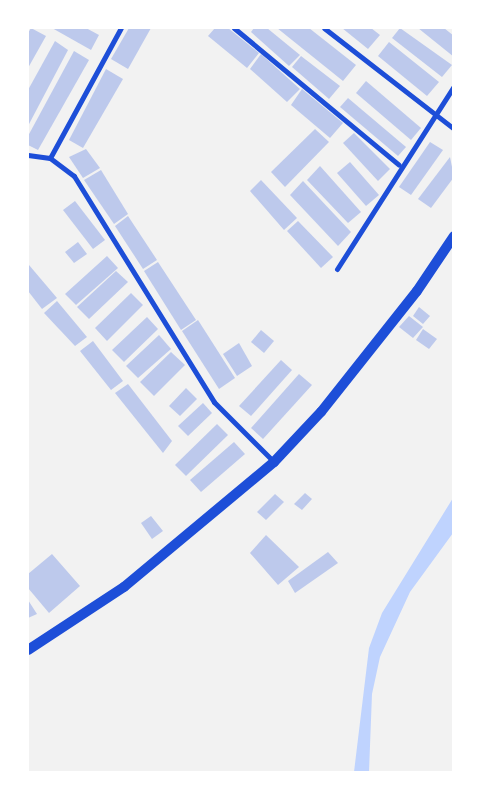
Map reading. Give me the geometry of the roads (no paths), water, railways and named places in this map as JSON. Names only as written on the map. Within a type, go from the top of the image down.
[{"type":"main road","points":[[28,650],[124,587],[274,462],[320,412],[417,291],[454,236]]},
{"type":"street","points":[[50,158],[121,28]]},
{"type":"street","points":[[234,28],[399,165]]},
{"type":"street","points":[[324,28],[454,129]]},
{"type":"street","points":[[337,269],[399,165],[454,86]]},
{"type":"street","points":[[28,155],[50,158],[74,176],[214,402],[274,462]]},
{"type":"water","points":[[453,498],[453,533],[410,592],[380,657],[372,694],[369,772],[354,772],[369,648],[382,613]]}]
